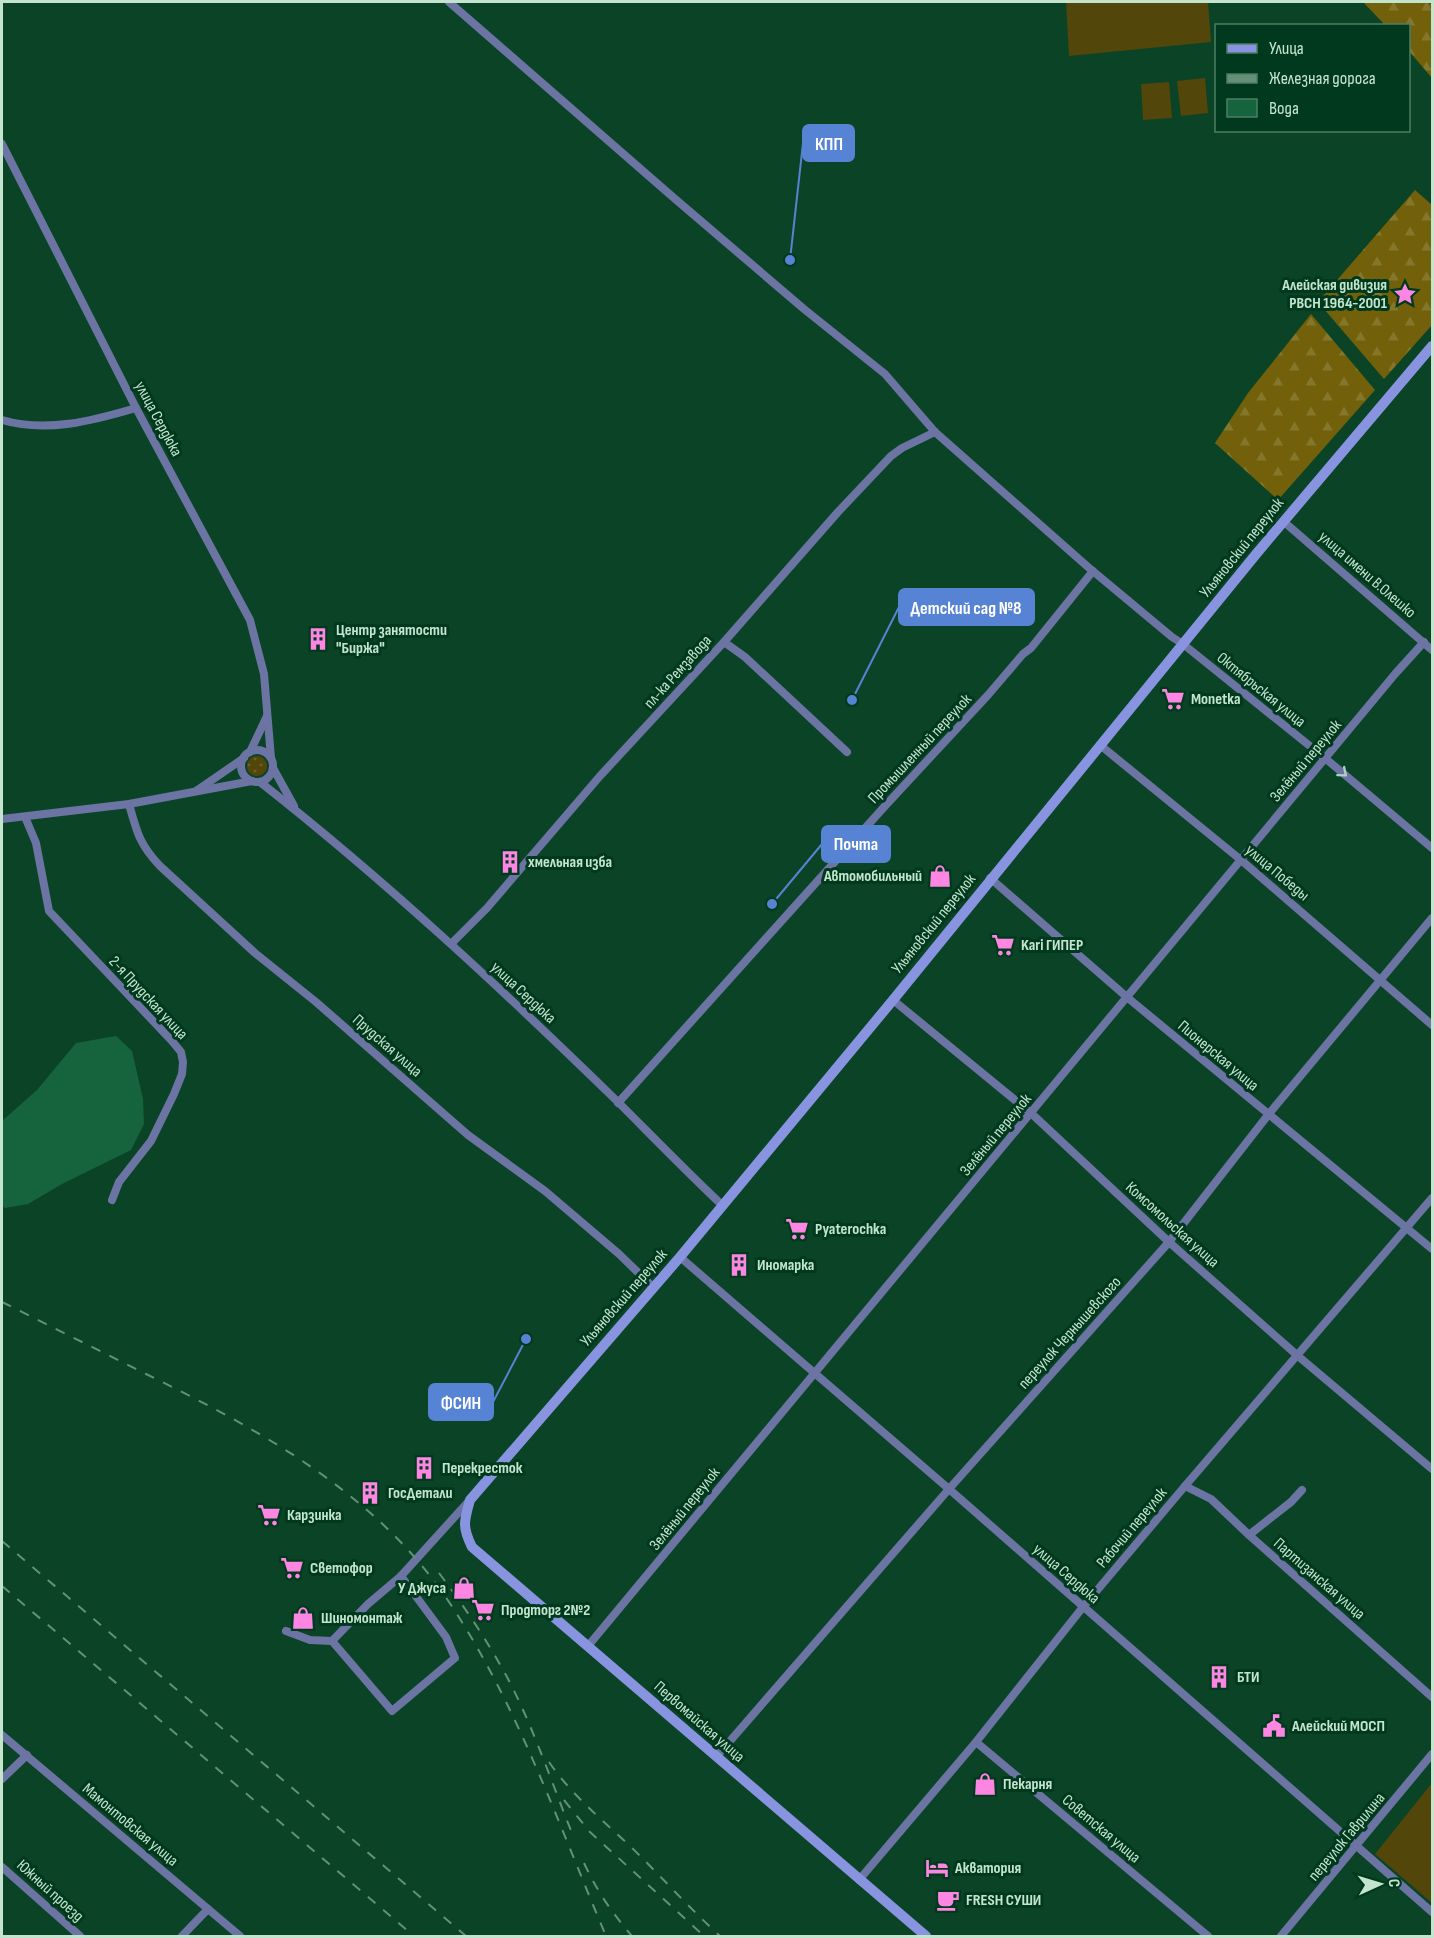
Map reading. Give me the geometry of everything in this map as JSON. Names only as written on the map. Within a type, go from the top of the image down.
[{"type":"main road","name":"Ульяновский переулок","points":[[464,1523],[470,1500],[680,1257],[893,1000],[990,878],[1283,521],[1432,346]]},
{"type":"main road","name":"Первомайская улица","points":[[464,1523],[466,1535],[472,1547],[926,1936]]},
{"type":"street","name":"Октябрьская улица","points":[[449,2],[796,302],[885,374],[935,432],[1093,571],[1326,759],[1432,848]]},
{"type":"street","name":"улица Сердюка","points":[[2,144],[136,408],[250,620],[264,674],[271,758]]},
{"type":"street","points":[[2,420],[17,424],[52,425],[82,422],[136,408]]},
{"type":"street","name":"пл-ка Ремзавода","points":[[451,944],[487,908],[600,776],[891,456],[935,432]]},
{"type":"street","name":"улица имени В.Олешко","points":[[1283,521],[1432,650]]},
{"type":"street","name":"Промышленный переулок","points":[[618,1103],[877,814],[1030,648],[1093,571]]},
{"type":"street","points":[[724,642],[745,657],[848,752]]},
{"type":"street","name":"Зелёный переулок","points":[[588,1646],[1424,642]]},
{"type":"street","points":[[256,782],[242,772],[247,755],[268,714]]},
{"type":"street","name":"улица Победы","points":[[1100,745],[1242,860],[1432,1025]]},
{"type":"street","points":[[194,793],[247,755],[259,750],[271,758],[273,768],[296,810]]},
{"type":"street","points":[[2,819],[129,804],[256,782],[269,777],[273,768]]},
{"type":"street","name":"улица Сердюка","points":[[256,782],[296,810],[451,944],[722,1205]]},
{"type":"street","name":"Прудская улица","points":[[129,804],[139,837],[146,851],[160,866],[255,953],[316,1002],[468,1135],[545,1191],[619,1254],[653,1287]]},
{"type":"street","name":"2-я Прудская улица","points":[[25,817],[36,843],[49,911],[181,1052],[182,1074],[174,1094],[151,1141],[119,1182],[112,1200]]},
{"type":"street","name":"Пионерская улица","points":[[990,878],[1128,998],[1432,1250]]},
{"type":"street","name":"переулок Чернышевского","points":[[717,1756],[949,1489],[1169,1242],[1268,1115],[1432,918]]},
{"type":"street","name":"Комсомольская улица","points":[[893,1000],[1032,1114],[1169,1242],[1298,1356],[1432,1469]]},
{"type":"street","name":"Рабочий переулок","points":[[859,1880],[976,1742],[1083,1607],[1432,1198]]},
{"type":"street","name":"улица Сердюка","points":[[680,1257],[815,1372],[1432,1912]]},
{"type":"street","name":"Партизанская улица","points":[[1185,1486],[1211,1499],[1432,1697]]},
{"type":"street","points":[[1249,1535],[1291,1502],[1302,1490]]},
{"type":"street","points":[[332,1641],[368,1604],[401,1576],[470,1500]]},
{"type":"street","points":[[286,1631],[310,1640],[332,1641],[392,1711],[455,1658],[446,1637],[401,1576]]},
{"type":"street","name":"Мамонтовская улица","points":[[2,1735],[240,1936]]},
{"type":"street","name":"Советская улица","points":[[976,1742],[1208,1936]]},
{"type":"street","name":"переулок Гаврилина","points":[[1281,1936],[1432,1754]]},
{"type":"street","points":[[2,1779],[27,1755]]},
{"type":"street","name":"Южный проезд","points":[[2,1867],[80,1936]]},
{"type":"street","points":[[182,1936],[208,1909]]},
{"type":"shaded area","points":[[1066,2],[1208,2],[1211,42],[1069,56]]},
{"type":"shaded area","points":[[1205,78],[1208,113],[1181,116],[1177,81]]},
{"type":"shaded area","points":[[1169,82],[1172,118],[1143,120],[1141,84]]},
{"type":"shaded area","points":[[257,756],[264,759],[267,766],[264,773],[257,776],[250,773],[247,766],[250,759]]},
{"type":"shaded area","points":[[1432,1783],[1432,1903],[1375,1854]]},
{"type":"green space","points":[[1363,2],[1428,2],[1432,5],[1432,78],[1410,52],[1410,24],[1384,24]]},
{"type":"green space","points":[[1415,190],[1432,205],[1432,325],[1384,379],[1318,302]]},
{"type":"green space","points":[[1311,314],[1375,390],[1278,500],[1215,443],[1248,393]]},
{"type":"water","points":[[116,1036],[132,1051],[143,1099],[144,1124],[131,1150],[62,1184],[28,1204],[5,1208],[2,1205],[2,1121],[37,1090],[76,1043]]},
{"type":"railway","points":[[2,1302],[188,1395],[271,1441],[348,1494],[416,1559],[445,1596],[493,1677],[534,1762],[606,1936]]},
{"type":"railway","points":[[2,1541],[466,1936]]},
{"type":"railway","points":[[439,1573],[475,1624],[507,1677],[533,1734],[572,1833]]},
{"type":"railway","points":[[2,1586],[414,1936]]},
{"type":"railway","points":[[549,1762],[576,1795],[720,1936]]},
{"type":"railway","points":[[564,1800],[590,1832],[704,1936]]},
{"type":"railway","points":[[584,1863],[605,1901],[632,1936]]},
{"type":"place","name":"КПП","points":[[790,260]]},
{"type":"place","name":"Алейская дивизия РВСН 1964-2001","points":[[1405,294]]},
{"type":"place","name":"Центр занятости \"Биржа\"","points":[[318,639]]},
{"type":"place","name":"Monetka","points":[[1173,699]]},
{"type":"place","name":"Детский сад №8","points":[[852,700]]},
{"type":"place","name":"хмельная изба","points":[[510,862]]},
{"type":"place","name":"Автомобильный","points":[[940,876]]},
{"type":"place","name":"Почта","points":[[772,904]]},
{"type":"place","name":"Kari ГИПЕР","points":[[1003,945]]},
{"type":"place","name":"Pyaterochka","points":[[797,1229]]},
{"type":"place","name":"Иномарка","points":[[739,1265]]},
{"type":"place","name":"ФСИН","points":[[526,1339]]},
{"type":"place","name":"Перекресток","points":[[424,1468]]},
{"type":"place","name":"ГосДетали","points":[[370,1493]]},
{"type":"place","name":"Карзинка","points":[[269,1515]]},
{"type":"place","name":"Светофор","points":[[292,1568]]},
{"type":"place","name":"У Джуса","points":[[464,1588]]},
{"type":"place","name":"Продторг 2№2","points":[[483,1610]]},
{"type":"place","name":"Шиномонтаж","points":[[303,1618]]},
{"type":"place","name":"БТИ","points":[[1219,1677]]},
{"type":"place","name":"Алейский МОСП","points":[[1274,1726]]},
{"type":"place","name":"Пекарня","points":[[985,1784]]},
{"type":"place","name":"Акватория","points":[[937,1868]]},
{"type":"place","name":"FRESH СУШИ","points":[[948,1900]]}]
